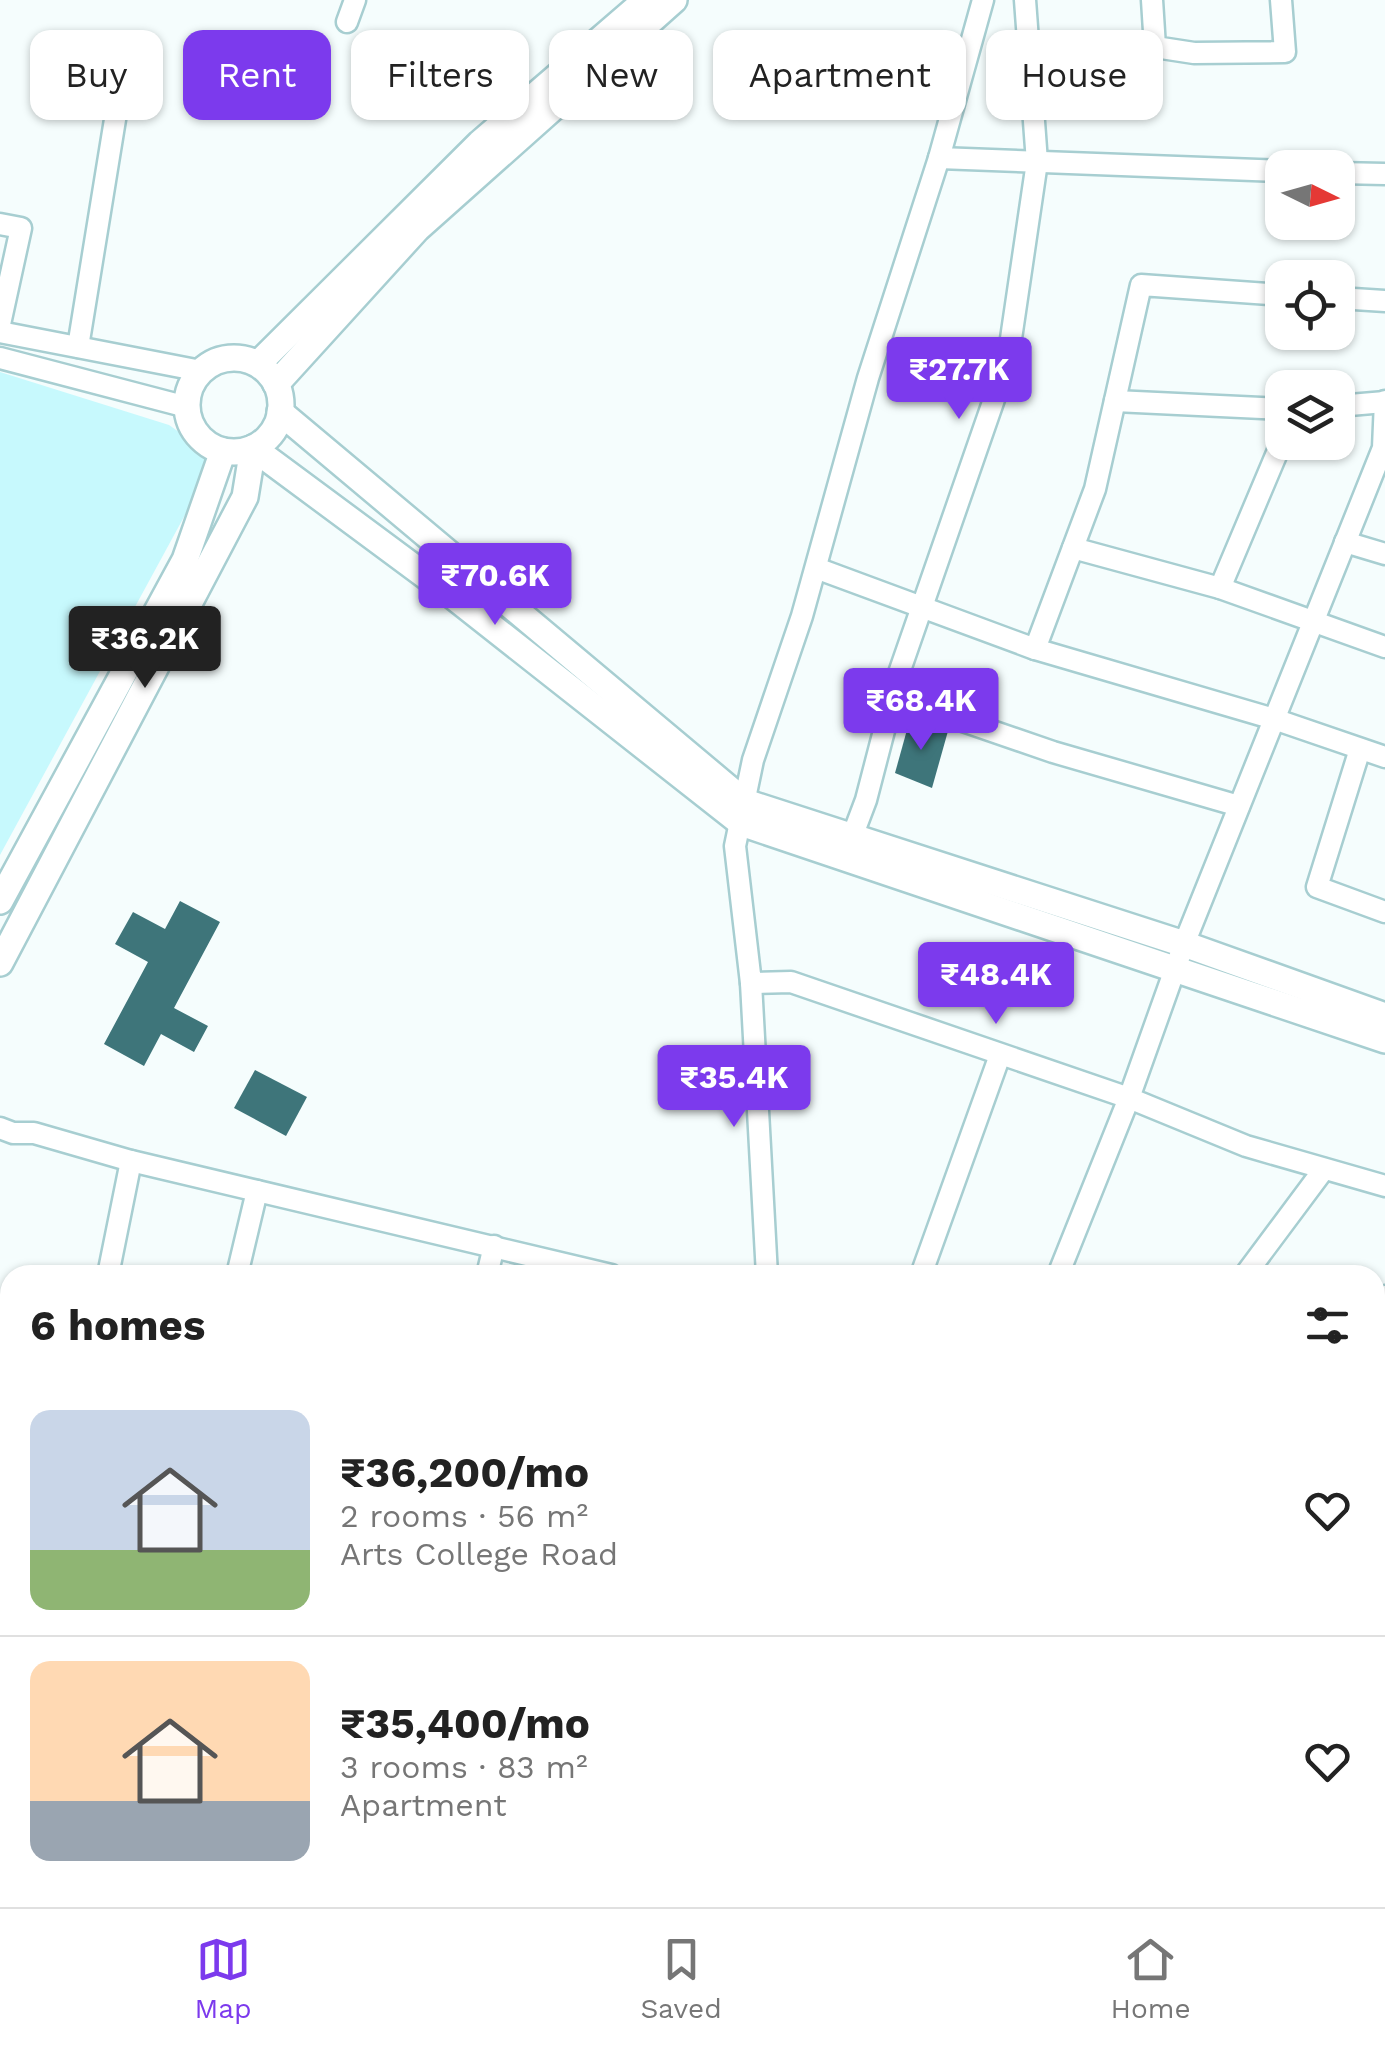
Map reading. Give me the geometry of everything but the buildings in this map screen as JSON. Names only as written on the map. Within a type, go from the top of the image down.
[{"type":"main road","points":[[258,364],[480,143],[646,0]]},
{"type":"main road","points":[[276,384],[418,230],[674,0]]},
{"type":"main road","points":[[228,358],[258,364],[276,384],[280,412],[271,434],[253,448],[224,451],[198,435],[187,407],[192,382],[200,372],[213,362],[228,358]]},
{"type":"main road","points":[[280,412],[743,812],[852,837],[1180,956],[1385,1040]]},
{"type":"main road","points":[[253,448],[743,812],[1180,956],[1385,1016]]},
{"type":"main road","points":[[0,962],[245,497],[253,448]]},
{"type":"main road","points":[[0,902],[185,560],[224,451]]},
{"type":"street","points":[[347,22],[355,0]]},
{"type":"street","points":[[766,1265],[752,983],[735,846],[753,760],[816,568],[868,378],[983,0]]},
{"type":"street","points":[[852,837],[922,606],[1008,359],[1037,162],[1025,0]]},
{"type":"street","points":[[1152,0],[1155,47],[1194,53],[1284,52],[1281,0]]},
{"type":"street","points":[[78,347],[115,120]]},
{"type":"street","points":[[938,158],[1265,169]]},
{"type":"street","points":[[1355,173],[1385,174]]},
{"type":"street","points":[[0,224],[20,228],[0,324]]},
{"type":"street","points":[[1035,649],[1095,489],[1141,285],[1265,293]]},
{"type":"street","points":[[1355,299],[1385,301]]},
{"type":"street","points":[[0,332],[200,372]]},
{"type":"street","points":[[0,358],[187,407]]},
{"type":"street","points":[[1114,401],[1265,408]]},
{"type":"street","points":[[1062,1265],[1180,956],[1383,448],[1385,401],[1355,404]]},
{"type":"street","points":[[1220,588],[1274,460]]},
{"type":"street","points":[[1345,542],[1385,554]]},
{"type":"street","points":[[1073,548],[1220,588],[1385,647]]},
{"type":"street","points":[[816,568],[1035,649],[1274,719],[1385,757]]},
{"type":"street","points":[[893,697],[1053,752],[1239,806]]},
{"type":"street","points":[[1360,749],[1317,887],[1385,912]]},
{"type":"street","points":[[752,983],[791,982],[1128,1098],[1246,1146],[1385,1186]]},
{"type":"street","points":[[926,1265],[1000,1055]]},
{"type":"street","points":[[0,1128],[34,1133],[132,1161],[570,1265]]},
{"type":"street","points":[[110,1265],[132,1161]]},
{"type":"street","points":[[1252,1265],[1324,1168]]},
{"type":"street","points":[[240,1265],[258,1191]]},
{"type":"street","points":[[489,1265],[494,1246]]},
{"type":"shaded area","points":[[0,372],[169,425],[216,458],[0,855]]}]
